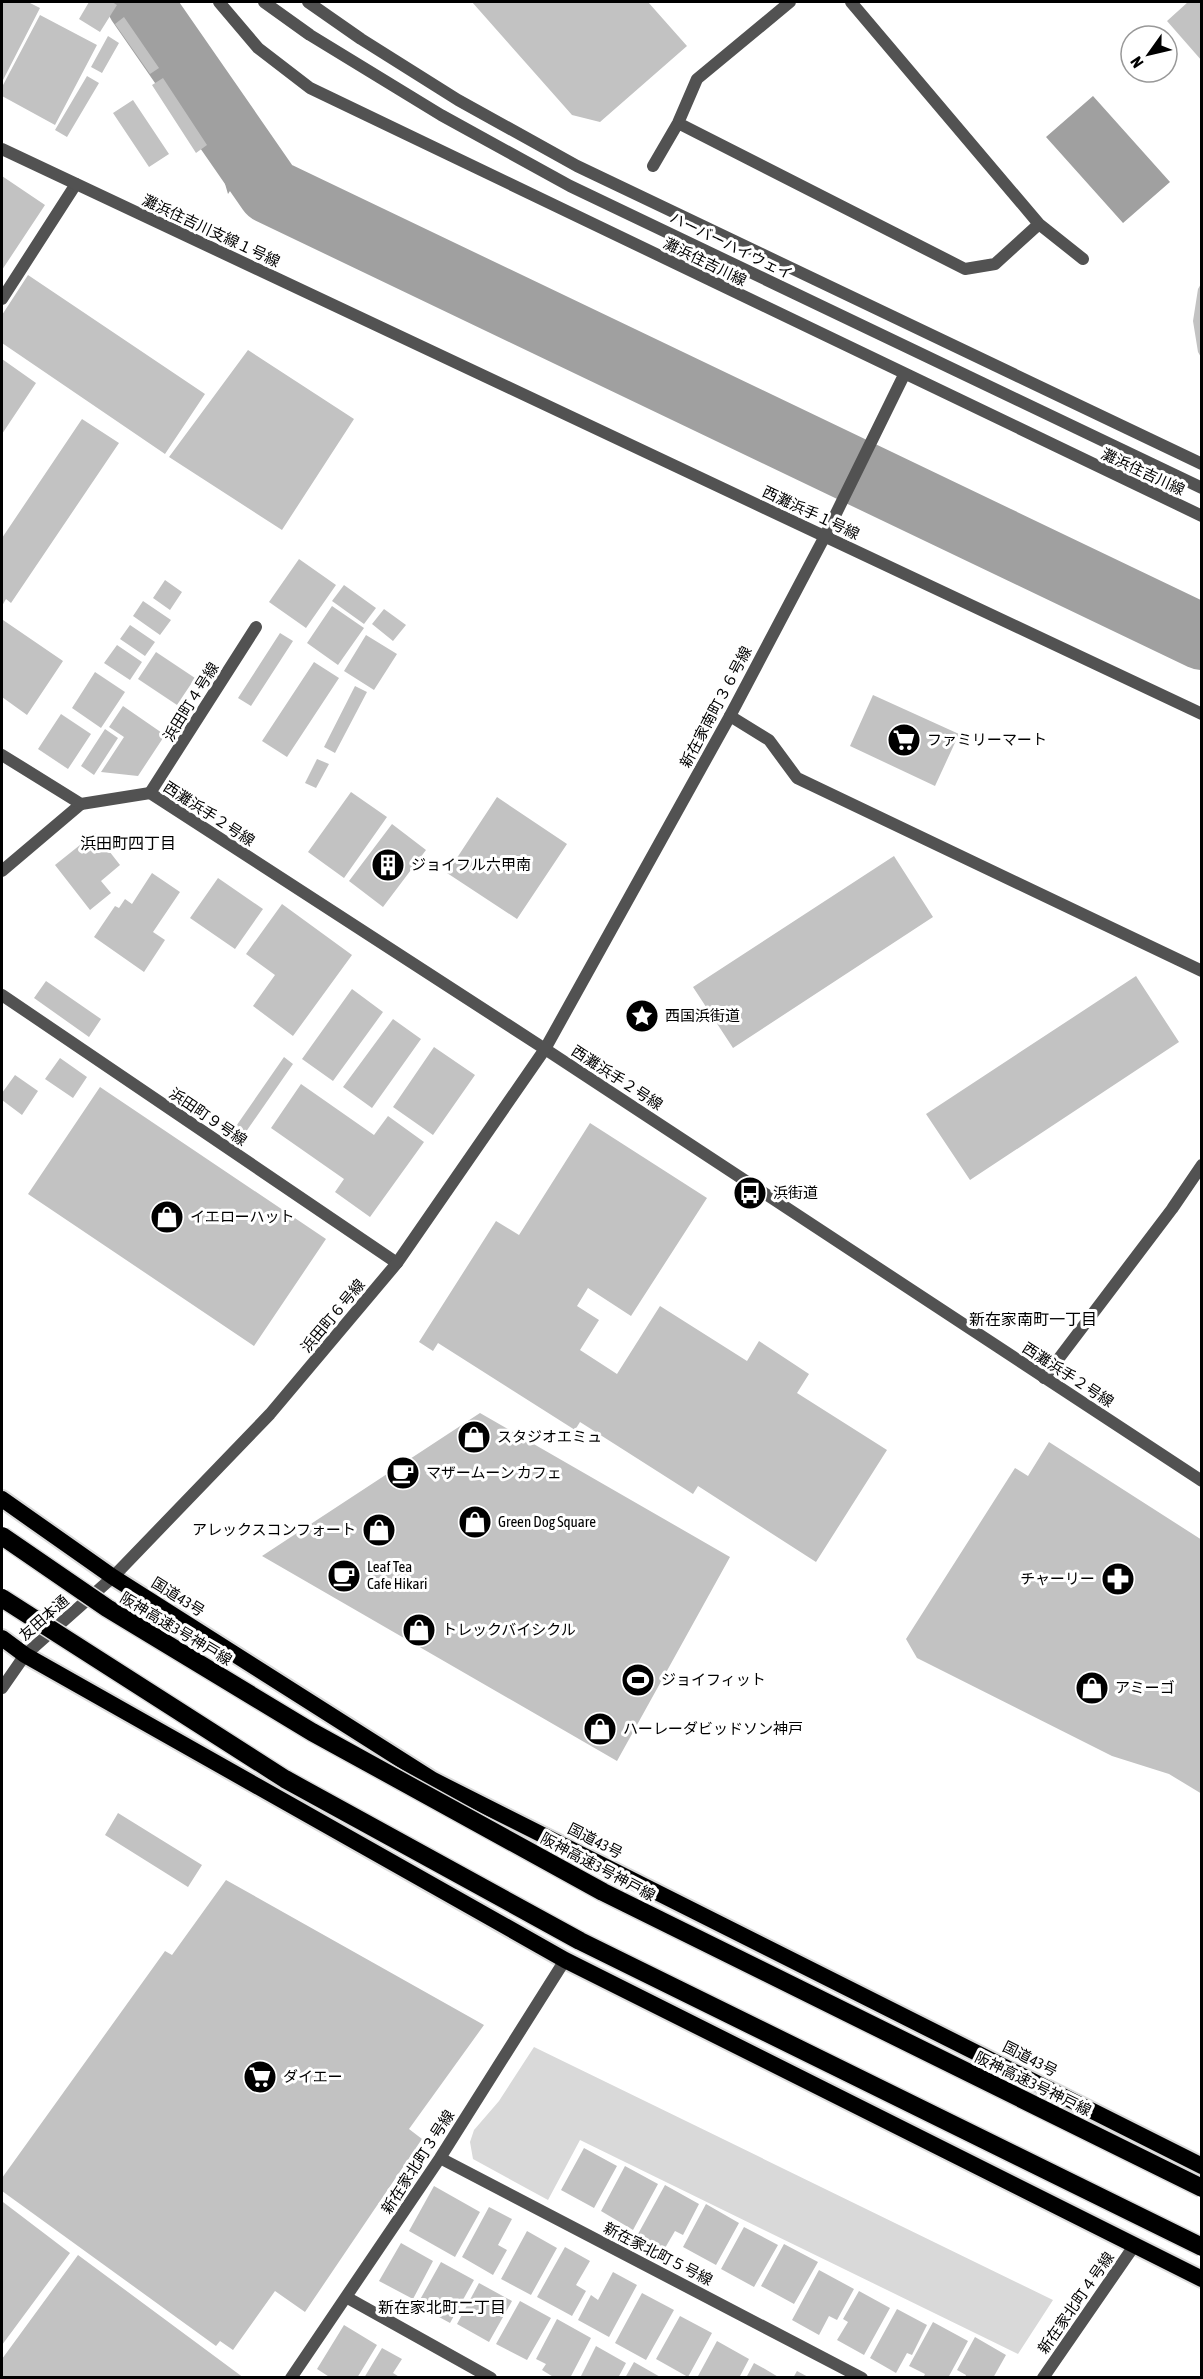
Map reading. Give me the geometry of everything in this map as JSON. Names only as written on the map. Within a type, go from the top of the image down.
[{"type":"highway","name":"国道43号","points":[[2,1499],[113,1578],[434,1780],[1202,2166]]},
{"type":"highway","name":"阪神高速3号神戸線","points":[[2,1536],[107,1608],[312,1732],[603,1892],[1202,2188]]},
{"type":"highway","points":[[2,1598],[285,1779],[580,1941],[1202,2247]]},
{"type":"highway","points":[[2,1638],[25,1655],[565,1960],[1202,2279]]},
{"type":"street","name":"灘浜住吉川線","points":[[219,2],[258,48],[310,88],[1202,516]]},
{"type":"street","name":"ハーバーハイウェイ","points":[[264,2],[310,35],[441,115],[570,186],[1202,488]]},
{"type":"street","name":"ハーバーハイウェイ","points":[[308,2],[360,39],[458,100],[577,166],[1202,464]]},
{"type":"street","points":[[653,166],[678,123],[697,79],[790,2]]},
{"type":"street","points":[[851,2],[1040,224],[1083,259]]},
{"type":"street","points":[[678,123],[965,269],[995,264],[1040,224]]},
{"type":"street","name":"灘浜住吉川支線１号線","points":[[2,149],[408,340]]},
{"type":"street","points":[[2,299],[76,184]]},
{"type":"street","name":"西灘浜手１号線","points":[[408,340],[1202,714]]},
{"type":"street","name":"新在家南町３６号線","points":[[545,1049],[730,716],[825,536],[904,375]]},
{"type":"street","name":"浜田町４号線","points":[[150,793],[256,627]]},
{"type":"street","points":[[730,716],[769,740],[796,778],[1202,971]]},
{"type":"street","points":[[2,754],[81,804],[2,871]]},
{"type":"street","name":"西灘浜手２号線","points":[[81,804],[150,793],[545,1049],[1202,1481]]},
{"type":"street","name":"浜田町９号線","points":[[2,995],[397,1263]]},
{"type":"street","name":"浜田町６号線","points":[[113,1578],[270,1414],[397,1263],[545,1049]]},
{"type":"street","points":[[1044,1378],[1172,1209],[1202,1165]]},
{"type":"street","name":"友田本通","points":[[2,1688],[25,1655],[113,1578]]},
{"type":"street","name":"新在家北町３号線","points":[[291,2378],[440,2158],[565,1960]]},
{"type":"street","name":"新在家北町５号線","points":[[440,2158],[862,2378]]},
{"type":"street","name":"新在家北町４号線","points":[[1043,2378],[1134,2246]]},
{"type":"street","points":[[346,2297],[491,2378]]},
{"type":"shaded area","points":[[118,2],[176,2],[264,140],[228,194],[216,153]]},
{"type":"shaded area","points":[[1093,96],[1170,182],[1123,223],[1046,137]]},
{"type":"shaded area","points":[[534,2047],[1053,2300],[1018,2354],[580,2140],[548,2200],[473,2159],[470,2142],[474,2130],[499,2101]]},
{"type":"building","points":[[2,2],[28,2],[40,8],[2,82]]},
{"type":"building","points":[[89,2],[112,2],[117,5],[100,32],[79,19]]},
{"type":"building","points":[[472,2],[648,2],[687,46],[600,122],[572,115]]},
{"type":"building","points":[[1188,2],[1202,2],[1202,61],[1179,35],[1179,24],[1170,24],[1167,21]]},
{"type":"building","points":[[40,15],[97,45],[55,125],[2,96],[2,87]]},
{"type":"building","points":[[124,17],[159,68],[150,74],[115,24]]},
{"type":"building","points":[[108,36],[119,43],[102,73],[91,67]]},
{"type":"building","points":[[87,76],[99,83],[67,137],[55,130]]},
{"type":"building","points":[[163,78],[207,145],[196,153],[152,85]]},
{"type":"building","points":[[133,100],[169,154],[149,167],[113,113]]},
{"type":"building","points":[[2,176],[45,205],[2,270]]},
{"type":"building","points":[[28,275],[205,394],[165,454],[2,343],[2,315]]},
{"type":"building","points":[[1202,282],[1202,359],[1198,352],[1193,321],[1198,289]]},
{"type":"building","points":[[248,350],[354,419],[282,530],[169,457]]},
{"type":"building","points":[[2,359],[36,383],[2,434]]},
{"type":"building","points":[[82,419],[119,443],[11,603],[6,599],[2,606],[2,538]]},
{"type":"building","points":[[299,559],[336,585],[306,628],[269,602]]},
{"type":"building","points":[[165,580],[182,592],[170,610],[153,598]]},
{"type":"building","points":[[344,585],[376,608],[364,624],[332,601]]},
{"type":"building","points":[[143,601],[171,620],[160,635],[133,616]]},
{"type":"building","points":[[332,606],[364,628],[338,665],[307,643]]},
{"type":"building","points":[[384,609],[406,625],[393,641],[372,624]]},
{"type":"building","points":[[3,620],[63,661],[27,715],[2,697]]},
{"type":"building","points":[[130,625],[155,642],[145,656],[120,639]]},
{"type":"building","points":[[280,633],[293,641],[251,706],[238,698]]},
{"type":"building","points":[[366,635],[397,654],[374,690],[344,671]]},
{"type":"building","points":[[117,645],[142,662],[130,680],[104,663]]},
{"type":"building","points":[[156,652],[195,678],[177,705],[138,679]]},
{"type":"building","points":[[314,662],[339,678],[287,757],[262,741]]},
{"type":"building","points":[[95,672],[125,692],[101,728],[72,708]]},
{"type":"building","points":[[355,686],[367,692],[335,753],[324,747]]},
{"type":"building","name":"ファミリーマート","points":[[873,695],[959,734],[935,786],[850,746]]},
{"type":"building","points":[[123,706],[165,735],[138,776],[101,772],[124,737],[109,727]]},
{"type":"building","points":[[61,714],[91,734],[68,769],[38,749]]},
{"type":"building","points":[[105,729],[118,738],[94,775],[81,766]]},
{"type":"building","points":[[317,759],[329,764],[316,788],[305,783]]},
{"type":"building","points":[[351,792],[387,817],[344,878],[308,852]]},
{"type":"building","points":[[497,797],[567,844],[517,919],[447,873]]},
{"type":"building","name":"ジョイフル六甲南","points":[[392,824],[426,850],[383,907],[349,881]]},
{"type":"building","points":[[95,833],[120,865],[101,881],[111,893],[90,910],[55,865]]},
{"type":"building","points":[[894,856],[933,917],[733,1048],[693,987]]},
{"type":"building","points":[[152,873],[180,892],[153,932],[165,940],[144,972],[94,937],[115,906],[119,908],[125,899],[132,904]]},
{"type":"building","points":[[218,878],[263,909],[235,949],[190,918]]},
{"type":"building","points":[[282,904],[352,955],[293,1036],[253,1006],[275,975],[246,954]]},
{"type":"building","points":[[1136,976],[1179,1042],[970,1180],[926,1114]]},
{"type":"building","points":[[46,981],[101,1019],[89,1037],[34,998]]},
{"type":"building","points":[[352,989],[383,1012],[333,1081],[302,1059]]},
{"type":"building","points":[[393,1019],[421,1039],[372,1108],[343,1087]]},
{"type":"building","points":[[434,1047],[475,1075],[433,1135],[393,1107]]},
{"type":"building","points":[[284,1057],[293,1064],[241,1139],[232,1132]]},
{"type":"building","points":[[60,1058],[87,1077],[73,1098],[45,1079]]},
{"type":"building","points":[[15,1075],[38,1091],[22,1115],[2,1100],[2,1093]]},
{"type":"building","points":[[301,1084],[374,1135],[388,1116],[424,1142],[370,1217],[335,1192],[344,1179],[271,1128]]},
{"type":"building","points":[[100,1087],[326,1239],[254,1346],[28,1194]]},
{"type":"building","points":[[590,1123],[707,1198],[631,1316],[588,1288],[577,1306],[599,1320],[580,1350],[617,1374],[660,1306],[747,1361],[759,1341],[809,1374],[797,1393],[887,1450],[816,1562],[698,1486],[693,1494],[580,1422],[575,1430],[438,1343],[433,1351],[419,1342],[496,1221],[519,1235]]},
{"type":"building","points":[[480,1413],[730,1557],[617,1761],[262,1556]]},
{"type":"building","points":[[1049,1442],[1202,1540],[1202,1794],[1169,1774],[1112,1756],[917,1658],[906,1639],[1015,1468],[1028,1476]]},
{"type":"building","points":[[118,1813],[202,1865],[188,1887],[105,1835]]},
{"type":"building","name":"ダイエー","points":[[226,1880],[484,2025],[409,2129],[422,2139],[305,2312],[275,2291],[233,2350],[220,2341],[216,2346],[2,2191],[2,2178],[165,1951],[172,1955]]},
{"type":"building","points":[[584,2148],[617,2166],[594,2208],[561,2190]]},
{"type":"building","points":[[625,2166],[658,2184],[633,2230],[601,2211]]},
{"type":"building","points":[[665,2185],[699,2204],[683,2235],[675,2231],[665,2248],[638,2234]]},
{"type":"building","points":[[434,2186],[480,2212],[455,2257],[409,2231]]},
{"type":"building","points":[[3,2202],[70,2253],[2,2345],[2,2204]]},
{"type":"building","points":[[706,2204],[739,2223],[716,2265],[683,2247]]},
{"type":"building","points":[[489,2207],[512,2219],[498,2245],[507,2250],[493,2275],[462,2257]]},
{"type":"building","points":[[744,2227],[778,2245],[754,2287],[721,2269]]},
{"type":"building","points":[[527,2231],[557,2248],[531,2295],[501,2279]]},
{"type":"building","points":[[401,2243],[433,2261],[413,2299],[379,2281]]},
{"type":"building","points":[[784,2244],[818,2262],[794,2304],[761,2286]]},
{"type":"building","points":[[565,2247],[590,2261],[576,2285],[586,2291],[572,2316],[537,2297]]},
{"type":"building","points":[[78,2255],[244,2378],[2,2378],[2,2359]]},
{"type":"building","points":[[441,2262],[474,2280],[450,2323],[417,2305]]},
{"type":"building","points":[[819,2270],[854,2289],[837,2320],[829,2316],[819,2335],[792,2320]]},
{"type":"building","points":[[613,2272],[637,2285],[609,2337],[578,2320],[591,2295],[598,2300]]},
{"type":"building","points":[[479,2283],[512,2301],[489,2342],[457,2324]]},
{"type":"building","points":[[859,2291],[890,2308],[864,2355],[837,2340],[848,2322],[843,2319]]},
{"type":"building","points":[[642,2293],[674,2310],[646,2360],[615,2343]]},
{"type":"building","points":[[520,2301],[551,2318],[527,2360],[496,2344]]},
{"type":"building","points":[[897,2309],[927,2325],[912,2355],[907,2353],[896,2373],[870,2358]]},
{"type":"building","points":[[680,2316],[712,2333],[688,2377],[656,2359]]},
{"type":"building","points":[[557,2319],[591,2338],[570,2378],[555,2378],[542,2370],[546,2364],[536,2359]]},
{"type":"building","points":[[933,2322],[968,2341],[948,2378],[923,2378],[925,2374],[909,2366]]},
{"type":"building","points":[[344,2325],[377,2345],[357,2378],[331,2378],[317,2369]]},
{"type":"building","points":[[975,2337],[1006,2355],[993,2378],[965,2378],[966,2375],[957,2370]]},
{"type":"building","points":[[717,2341],[749,2359],[739,2378],[701,2378],[698,2376]]},
{"type":"building","points":[[596,2346],[626,2363],[618,2378],[580,2378]]},
{"type":"building","points":[[382,2348],[402,2359],[393,2373],[401,2378],[364,2378]]},
{"type":"building","points":[[634,2362],[662,2378],[625,2378]]},
{"type":"building","points":[[754,2363],[765,2369],[780,2378],[746,2378]]},
{"type":"building","points":[[797,2371],[810,2378],[793,2378]]},
{"type":"waterway","points":[[139,2],[270,191],[1202,637]]},
{"type":"place","name":"ファミリーマート","points":[[904,740]]},
{"type":"place","name":"ジョイフル六甲南","points":[[388,865]]},
{"type":"place","name":"西国浜街道","points":[[642,1016]]},
{"type":"place","name":"浜街道","points":[[750,1193]]},
{"type":"place","name":"イエローハット","points":[[167,1217]]},
{"type":"place","name":"スタジオエミュ","points":[[474,1437]]},
{"type":"place","name":"マザームーン カフェ","points":[[403,1473]]},
{"type":"place","name":"Green Dog Square","points":[[475,1522]]},
{"type":"place","name":"アレックスコンフォート","points":[[379,1530]]},
{"type":"place","name":"Leaf Tea Cafe Hikari","points":[[344,1576]]},
{"type":"place","name":"チャーリー","points":[[1118,1579]]},
{"type":"place","name":"トレックバイシクル","points":[[419,1630]]},
{"type":"place","name":"ジョイフィット","points":[[638,1680]]},
{"type":"place","name":"アミーゴ","points":[[1092,1688]]},
{"type":"place","name":"ハーレーダビッドソン神戸","points":[[600,1729]]},
{"type":"place","name":"ダイエー","points":[[260,2077]]},
{"type":"district","name":"浜田町四丁目","points":[[128,843]]},
{"type":"district","name":"新在家南町一丁目","points":[[1033,1319]]},
{"type":"district","name":"新在家北町二丁目","points":[[442,2307]]}]
